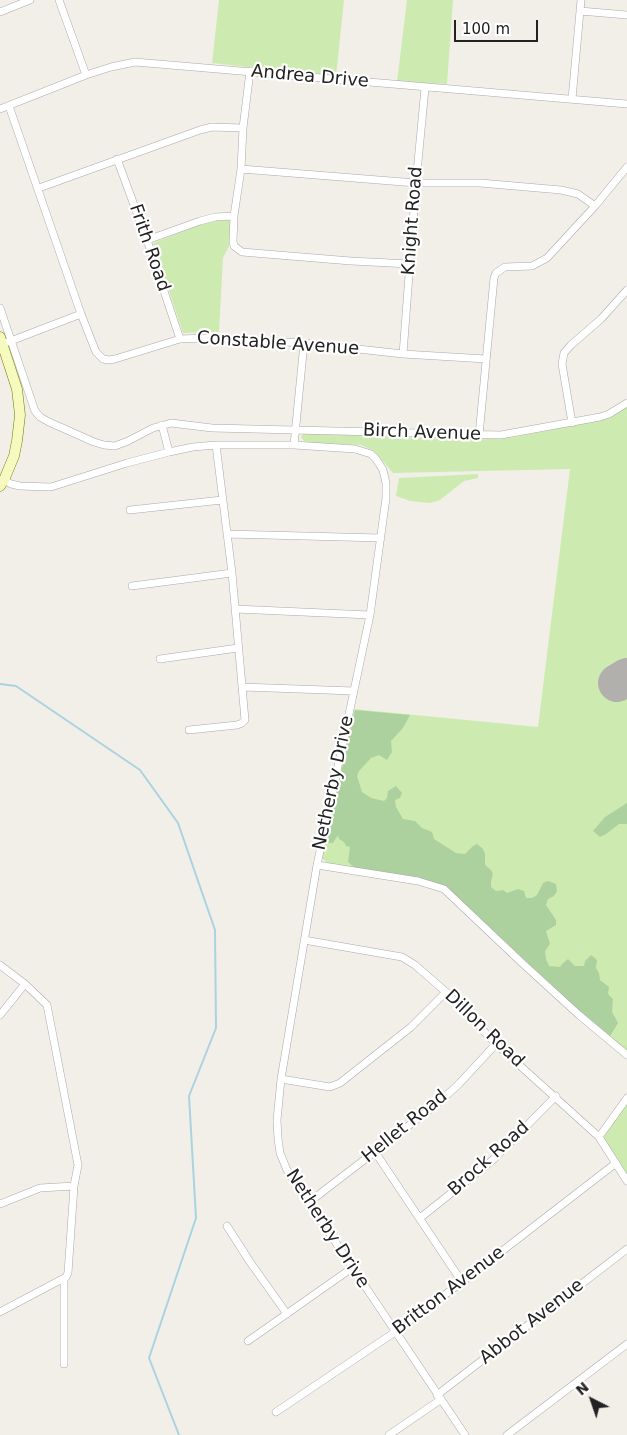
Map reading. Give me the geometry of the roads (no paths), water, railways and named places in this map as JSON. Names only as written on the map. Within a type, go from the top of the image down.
[{"type":"main road","points":[[2,483],[14,456],[18,441],[20,415],[17,389],[5,340]]},
{"type":"street","points":[[0,12],[30,0]]},
{"type":"street","points":[[59,0],[86,75]]},
{"type":"street","points":[[572,99],[581,0]]},
{"type":"street","points":[[580,11],[627,15]]},
{"type":"street","name":"Andrea Drive","points":[[0,110],[86,75],[135,62],[627,104]]},
{"type":"street","points":[[250,71],[243,128],[241,170],[234,216],[234,246],[242,252],[314,259],[410,264]]},
{"type":"street","name":"Knight Road","points":[[403,354],[425,88]]},
{"type":"street","name":"Constable Avenue","points":[[10,106],[81,314],[99,356],[109,360],[127,356],[180,338],[206,338],[304,343],[403,354],[486,359]]},
{"type":"street","points":[[39,188],[200,130],[212,127],[243,128]]},
{"type":"street","name":"Frith Road","points":[[117,159],[180,338]]},
{"type":"street","points":[[479,435],[496,273],[505,267],[532,266],[547,258],[626,169]]},
{"type":"street","points":[[241,170],[416,183],[480,183],[561,190],[578,194],[595,206]]},
{"type":"street","points":[[147,240],[214,217],[234,216]]},
{"type":"street","points":[[572,423],[562,364],[564,353],[627,290]]},
{"type":"street","points":[[0,308],[5,340],[34,411],[40,417],[94,442],[115,446],[162,425],[169,452]]},
{"type":"street","points":[[5,340],[81,314]]},
{"type":"street","points":[[294,445],[304,343]]},
{"type":"street","name":"Birch Avenue","points":[[162,425],[181,423],[212,428],[479,435],[511,434],[609,414],[627,403]]},
{"type":"street","points":[[189,730],[237,725],[244,722],[232,573],[216,445]]},
{"type":"street","name":"Netherby Drive","points":[[2,483],[20,486],[51,487],[127,462],[193,447],[216,445],[294,445],[355,449],[367,452],[376,459],[383,470],[386,483],[386,498],[370,615],[317,865],[281,1080],[277,1120],[280,1153],[287,1170],[465,1435]]},
{"type":"street","points":[[130,510],[222,500]]},
{"type":"street","points":[[227,534],[381,538]]},
{"type":"street","points":[[132,586],[232,573]]},
{"type":"street","points":[[235,609],[370,615]]},
{"type":"street","points":[[160,659],[238,648]]},
{"type":"street","points":[[242,687],[354,691]]},
{"type":"street","points":[[317,865],[418,881],[444,889],[579,1015],[627,1055]]},
{"type":"street","name":"Dillon Road","points":[[304,940],[406,958],[416,964],[496,1044],[556,1096],[599,1137],[627,1180]]},
{"type":"street","points":[[0,965],[25,984],[47,1005],[78,1165],[74,1186],[68,1273],[64,1279],[0,1312]]},
{"type":"street","points":[[0,1016],[25,984]]},
{"type":"street","points":[[281,1080],[330,1087],[340,1083],[411,1027],[446,992]]},
{"type":"street","name":"Hellet Road","points":[[308,1203],[433,1107],[457,1086],[496,1044]]},
{"type":"street","name":"Brock Road","points":[[420,1218],[494,1159],[556,1096]]},
{"type":"street","points":[[599,1137],[627,1098]]},
{"type":"street","points":[[375,1152],[462,1282]]},
{"type":"street","name":"Britton Avenue","points":[[276,1412],[395,1332],[616,1163]]},
{"type":"street","points":[[0,1204],[40,1188],[74,1186]]},
{"type":"street","points":[[227,1226],[286,1314]]},
{"type":"street","name":"Abbot Avenue","points":[[389,1435],[439,1398],[627,1249]]},
{"type":"street","points":[[248,1341],[352,1268]]},
{"type":"street","points":[[64,1279],[64,1364]]},
{"type":"street","points":[[507,1435],[627,1344]]},
{"type":"waterway","points":[[0,684],[16,686],[140,770],[178,823],[215,930],[216,1028],[189,1096],[196,1218],[149,1358],[179,1435]]}]
